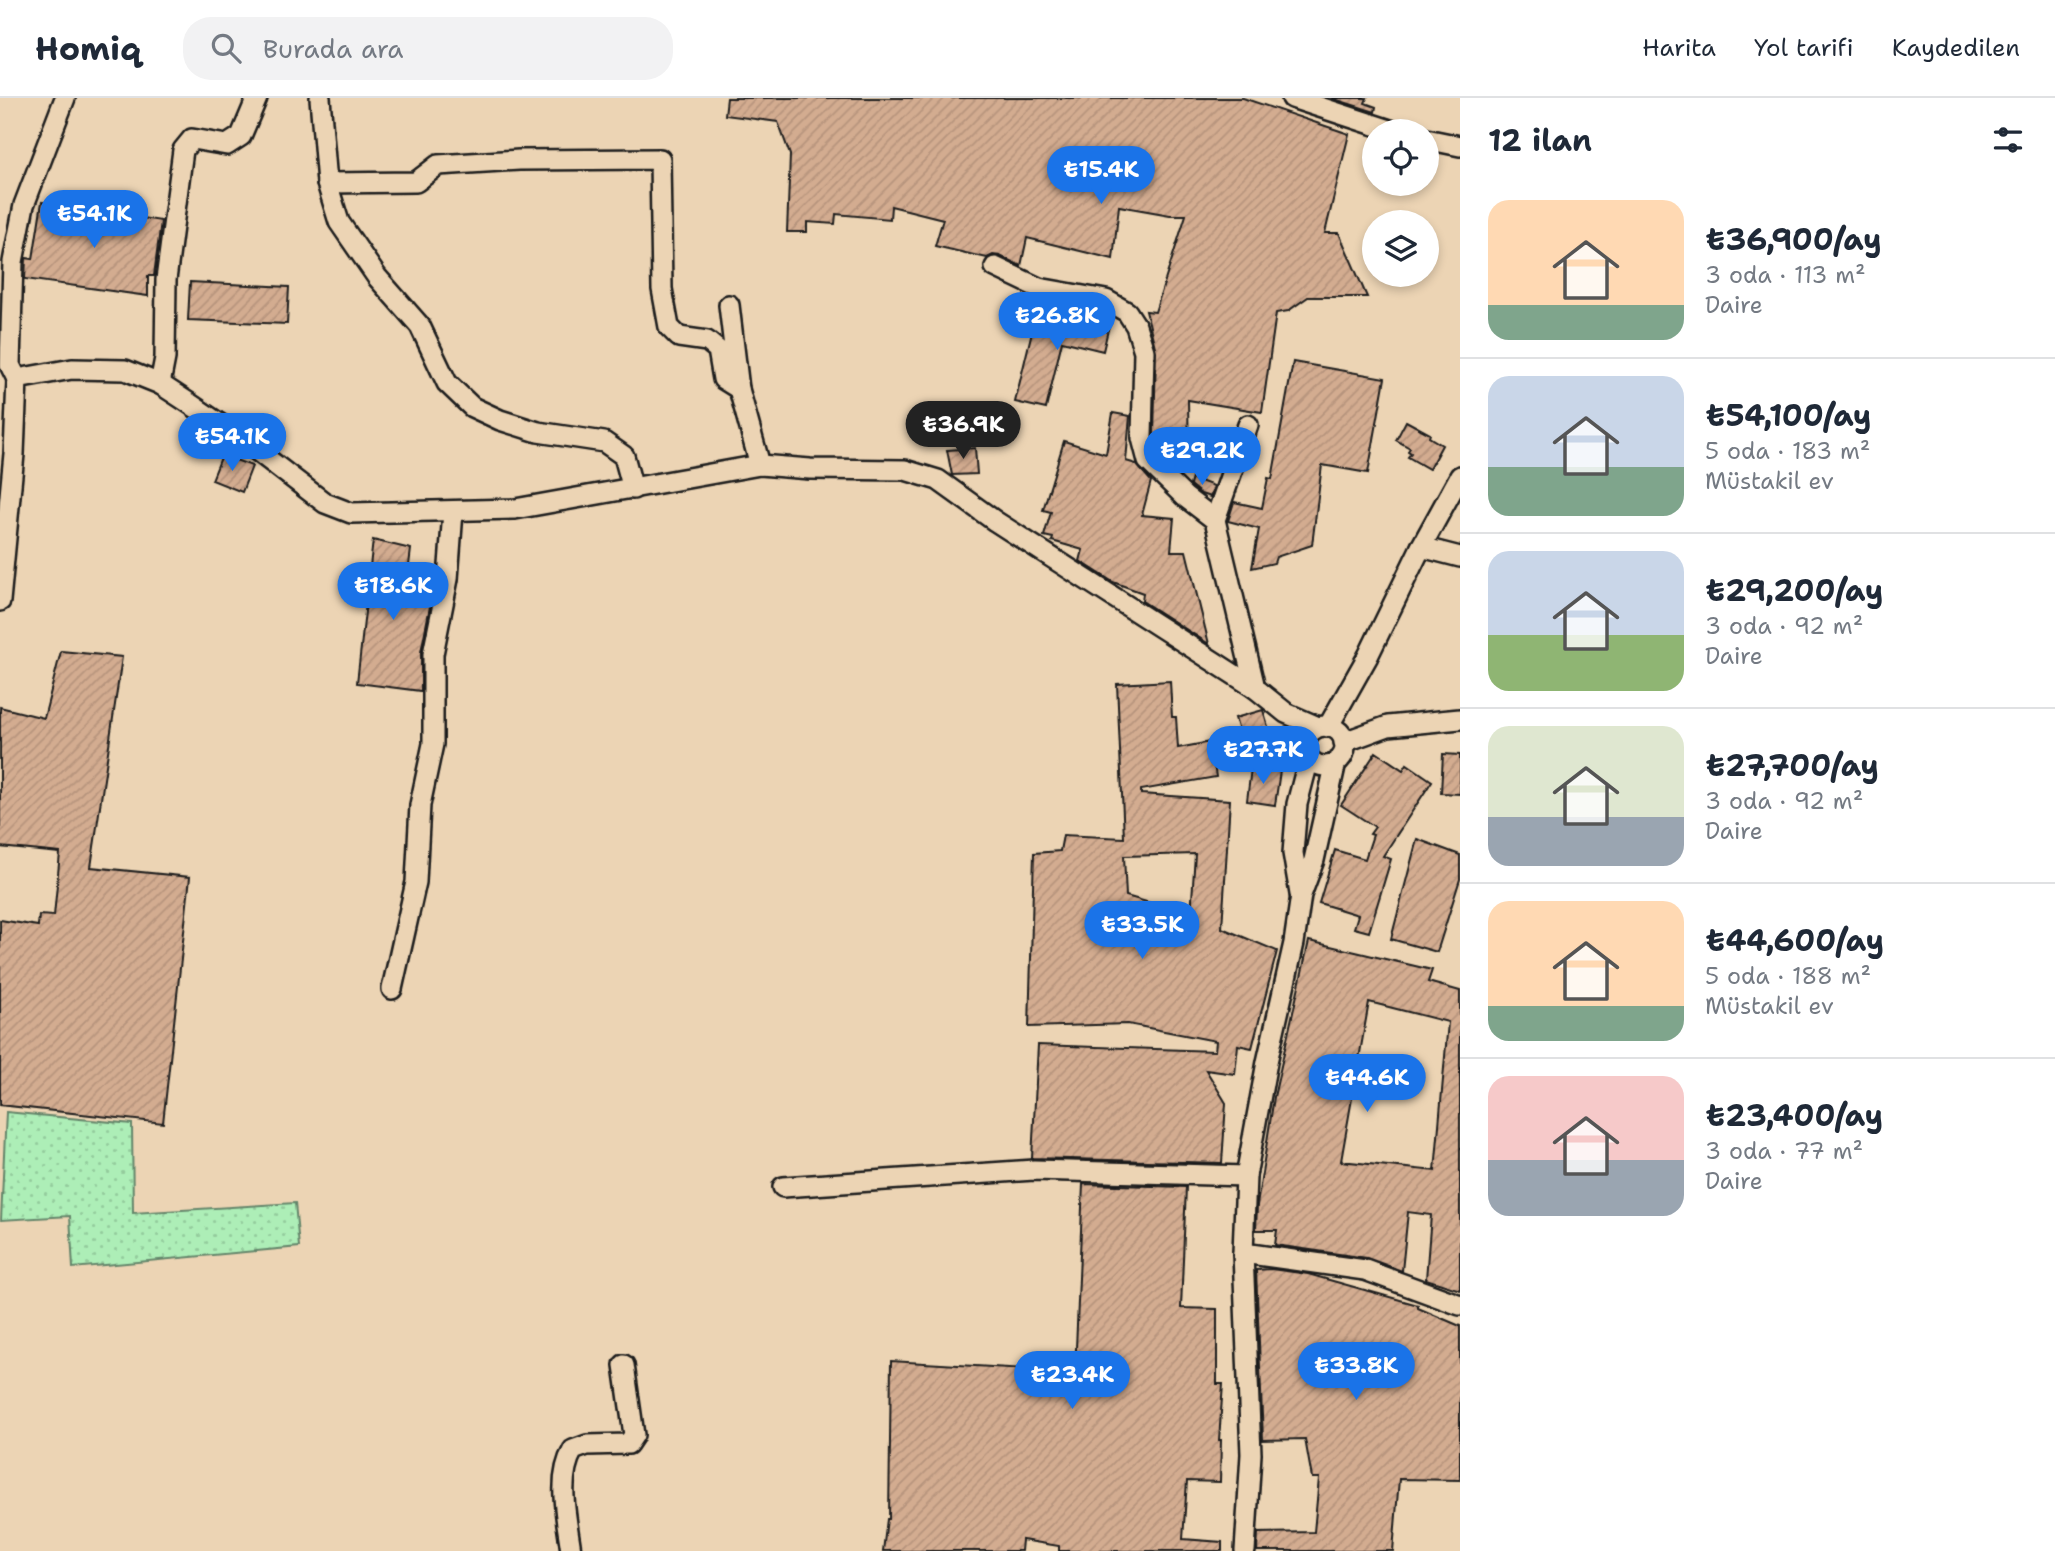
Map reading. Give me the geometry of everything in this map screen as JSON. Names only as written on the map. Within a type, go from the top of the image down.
[{"type":"street","points":[[0,601],[14,454],[17,379],[10,365],[13,262],[24,205],[65,98]]},
{"type":"street","points":[[160,384],[165,358],[166,280],[183,150],[192,139],[226,145],[242,135],[257,98]]},
{"type":"street","points":[[320,98],[327,183],[339,222],[376,277],[420,326],[447,383],[472,407],[500,420],[538,432],[604,442],[624,456],[633,489]]},
{"type":"street","points":[[1292,98],[1362,121]]},
{"type":"street","points":[[1439,142],[1460,146]]},
{"type":"street","points":[[327,183],[416,183],[438,165],[519,160],[660,159],[662,289],[669,327],[679,337],[707,341],[713,345],[718,350],[723,380],[739,389]]},
{"type":"street","points":[[995,267],[1039,288],[1106,300],[1126,312],[1136,326],[1144,351],[1142,438],[1148,461],[1215,520]]},
{"type":"street","points":[[729,305],[739,389],[760,465]]},
{"type":"street","points":[[17,379],[72,369],[125,370],[160,384],[239,437],[325,503],[351,513],[515,509],[760,465],[810,469],[905,470],[938,480],[995,521],[1255,688],[1286,713],[1338,732],[1344,742],[1343,753],[1336,762],[1319,765],[1307,752],[1286,713]]},
{"type":"street","points":[[1248,425],[1215,520],[1255,688]]},
{"type":"street","points":[[1301,895],[1293,853],[1297,804],[1308,735],[1323,727],[1368,656],[1421,547],[1460,476]]},
{"type":"street","points":[[392,989],[416,883],[420,805],[433,744],[433,654],[447,579],[453,512]]},
{"type":"street","points":[[1421,547],[1460,557]]},
{"type":"street","points":[[1344,742],[1388,726],[1460,719]]},
{"type":"street","points":[[1245,1551],[1251,1454],[1243,1253],[1246,1176],[1267,1062],[1294,943],[1301,895],[1314,860],[1336,762]]},
{"type":"street","points":[[783,1187],[1034,1170],[1246,1176]]},
{"type":"street","points":[[1243,1253],[1365,1270],[1460,1305]]},
{"type":"street","points":[[571,1551],[564,1491],[565,1463],[573,1450],[587,1446],[628,1444],[634,1435],[624,1365]]},
{"type":"green space","points":[[6,1112],[132,1124],[133,1213],[295,1203],[299,1247],[73,1268],[70,1216],[1,1220]]},
{"type":"building","points":[[727,98],[1243,98],[1349,134],[1325,233],[1339,233],[1367,297],[1308,297],[1288,311],[1276,313],[1262,412],[1188,400],[1189,456],[1160,456],[1154,437],[1156,351],[1146,311],[1155,312],[1186,215],[1170,215],[1119,206],[1113,259],[1027,238],[1021,266],[1000,256],[987,258],[935,246],[943,219],[891,206],[890,219],[836,214],[835,224],[807,222],[807,232],[787,232],[790,155],[778,122],[725,115]]},
{"type":"building","points":[[1331,98],[1367,98],[1365,103],[1376,107],[1375,112]]},
{"type":"building","points":[[42,202],[161,221],[154,276],[148,276],[148,296],[25,279],[26,258],[33,259]]},
{"type":"building","points":[[190,282],[289,287],[287,324],[188,320]]},
{"type":"building","points":[[1077,307],[1102,312],[1111,317],[1103,351],[1062,341],[1046,409],[1015,402],[1035,319],[1072,327]]},
{"type":"building","points":[[1293,362],[1385,378],[1368,473],[1322,465],[1312,545],[1276,557],[1274,563],[1252,568],[1259,529],[1228,521],[1234,502],[1262,508],[1268,478],[1272,479]]},
{"type":"building","points":[[1113,413],[1130,416],[1126,461],[1136,464],[1151,481],[1142,515],[1174,518],[1171,551],[1186,551],[1209,644],[1142,601],[1143,593],[1113,582],[1080,561],[1083,550],[1044,536],[1051,512],[1043,510],[1064,441],[1106,454]]},
{"type":"building","points":[[1406,421],[1430,434],[1429,437],[1442,445],[1429,469],[1408,457],[1410,448],[1396,440]]},
{"type":"building","points":[[975,448],[977,474],[952,475],[947,450]]},
{"type":"building","points":[[222,455],[252,466],[242,492],[212,480]]},
{"type":"building","points":[[1192,478],[1214,486],[1210,497],[1190,485]]},
{"type":"building","points":[[373,540],[411,549],[407,582],[434,586],[421,652],[421,691],[357,683]]},
{"type":"building","points":[[61,651],[122,657],[91,867],[190,877],[163,1123],[0,1105],[0,920],[38,926],[39,915],[54,916],[60,853],[0,847],[0,707],[44,718]]},
{"type":"building","points":[[1170,681],[1172,717],[1176,717],[1178,748],[1210,742],[1214,763],[1210,764],[1214,764],[1216,777],[1141,790],[1141,794],[1230,800],[1222,928],[1277,951],[1252,1048],[1238,1045],[1235,1074],[1206,1070],[1226,1103],[1222,1163],[1032,1158],[1038,1045],[1215,1051],[1216,1041],[1128,1024],[1029,1027],[1034,853],[1060,851],[1063,835],[1124,838],[1117,684]],"holes":[[[1195,854],[1191,915],[1126,896],[1124,856]]]},
{"type":"building","points":[[1263,710],[1274,746],[1246,754],[1235,718]]},
{"type":"building","points":[[1376,752],[1403,770],[1407,764],[1432,781],[1383,856],[1391,859],[1369,932],[1354,928],[1358,915],[1319,903],[1335,850],[1365,859],[1373,835],[1370,834],[1375,827],[1341,805]]},
{"type":"building","points":[[1443,754],[1460,755],[1460,794],[1441,793]]},
{"type":"building","points":[[1251,768],[1280,771],[1275,805],[1247,801]]},
{"type":"building","points":[[1417,839],[1460,855],[1460,879],[1437,952],[1391,939]]},
{"type":"building","points":[[1309,941],[1432,970],[1428,982],[1460,991],[1460,1290],[1426,1279],[1431,1215],[1408,1212],[1402,1271],[1367,1258],[1275,1245],[1277,1230],[1256,1230],[1257,1205],[1274,1097]],"holes":[[[1369,1002],[1448,1022],[1435,1171],[1341,1161]]]},
{"type":"building","points":[[1083,1184],[1186,1187],[1181,1308],[1217,1309],[1217,1384],[1223,1384],[1219,1440],[1220,1482],[1187,1481],[1183,1539],[1222,1542],[1222,1551],[1059,1551],[1059,1546],[1022,1540],[1021,1551],[883,1551],[889,1519],[891,1361],[1075,1372]]},
{"type":"building","points":[[1271,1269],[1308,1274],[1418,1305],[1418,1308],[1460,1326],[1460,1480],[1399,1479],[1393,1551],[1257,1551],[1258,1533],[1314,1532],[1319,1478],[1312,1478],[1305,1439],[1263,1440],[1256,1270]]}]
